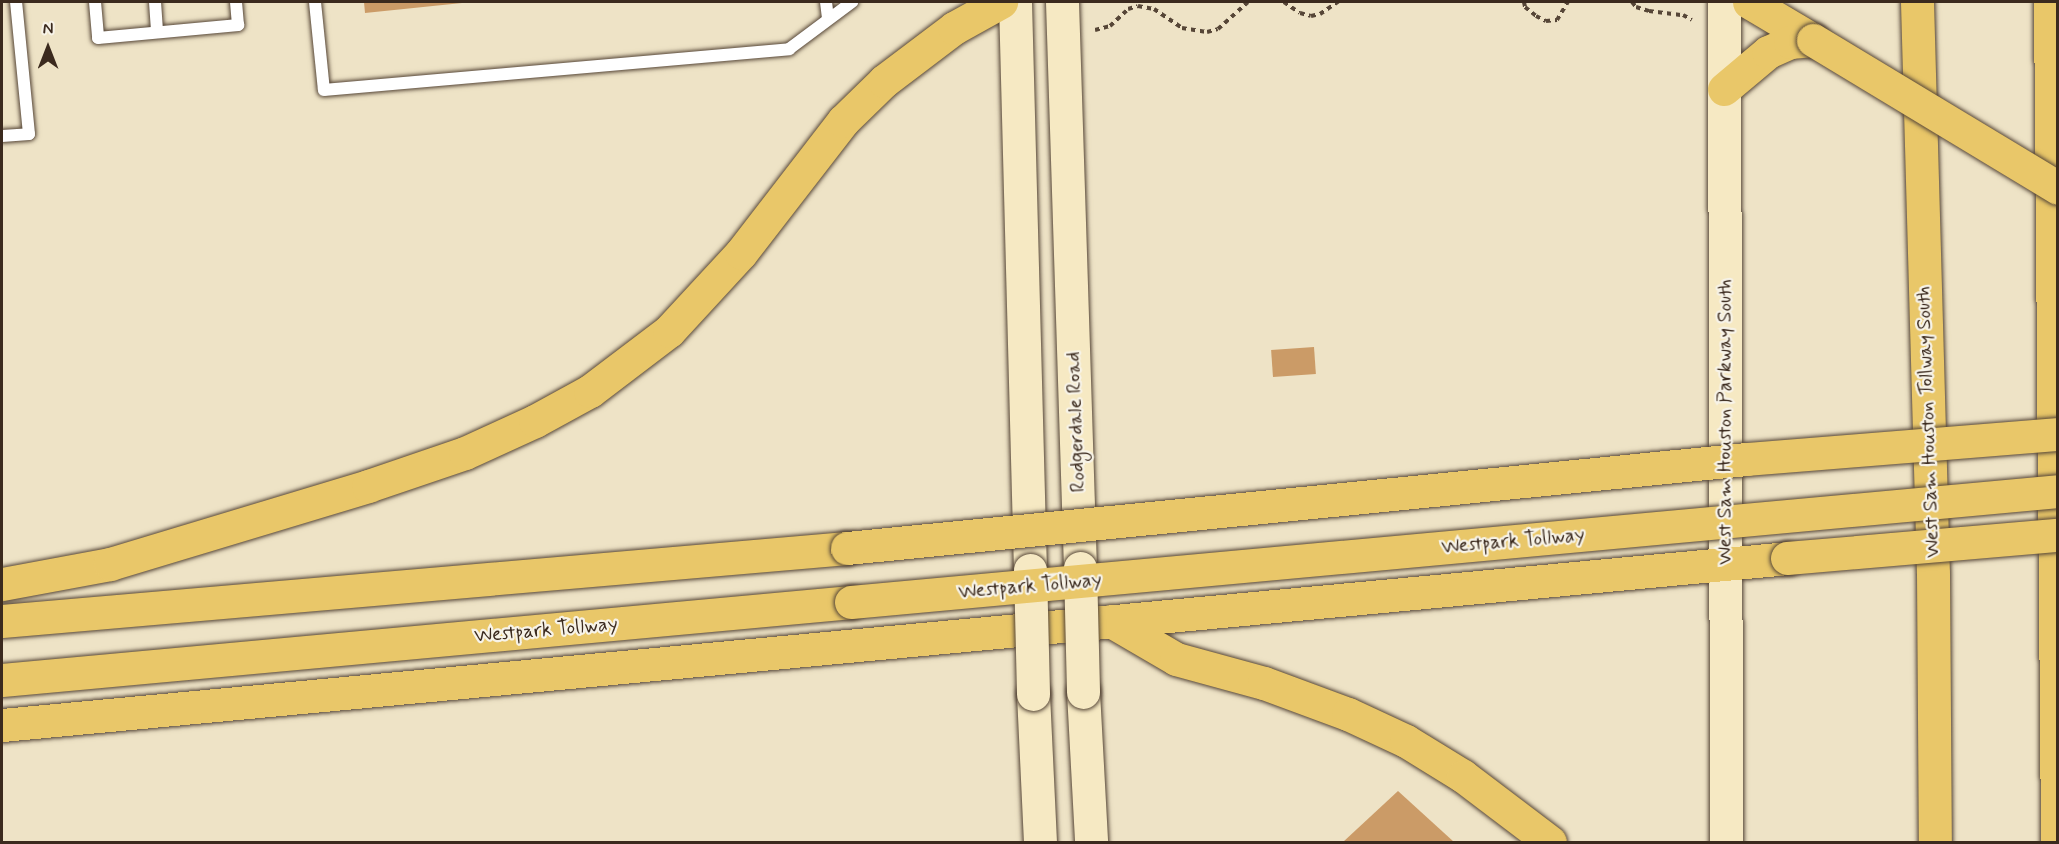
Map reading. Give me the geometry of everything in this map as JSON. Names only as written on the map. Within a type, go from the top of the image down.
[{"type":"highway","points":[[2,584],[110,564],[368,486],[465,453],[535,421],[590,391],[669,331],[741,253],[843,121],[884,81],[954,28],[1001,2]]},
{"type":"highway","points":[[1749,2],[1795,34],[2058,188]]},
{"type":"highway","name":"West Sam Houston Tollway South","points":[[1917,2],[1933,574],[1935,843]]},
{"type":"highway","points":[[2050,2],[2057,843]]},
{"type":"highway","points":[[1724,90],[1768,52],[1795,34]]},
{"type":"highway","points":[[2,621],[847,548],[1746,459],[2058,434]]},
{"type":"highway","name":"Westpark Tollway","points":[[2,680],[2058,491]]},
{"type":"highway","points":[[2,725],[1787,558],[2058,536]]},
{"type":"highway","points":[[1111,621],[1176,659],[1264,683],[1348,714],[1406,741],[1463,776],[1550,843]]},
{"type":"street","points":[[1015,2],[1033,694],[1040,843]]},
{"type":"street","name":"Rodgerdale Road","points":[[1062,2],[1083,692],[1091,843]]},
{"type":"street","name":"West Sam Houston Parkway South","points":[[1724,12],[1726,843]]},
{"type":"street","points":[[1036,765],[1060,843]]},
{"type":"lane","points":[[2,136],[29,134],[16,2]]},
{"type":"lane","points":[[95,2],[98,38],[237,25],[236,2]]},
{"type":"lane","points":[[155,2],[157,32]]},
{"type":"lane","points":[[315,2],[324,90],[789,49],[852,2]]},
{"type":"lane","points":[[826,2],[828,19]]},
{"type":"path","points":[[1091,30],[1110,26],[1128,9],[1138,6],[1154,9],[1182,28],[1207,32],[1218,29],[1248,2]]},
{"type":"path","points":[[1284,2],[1300,14],[1311,16],[1320,14],[1338,2]]},
{"type":"path","points":[[1524,2],[1530,12],[1546,21],[1557,20],[1568,2]]},
{"type":"path","points":[[1632,2],[1636,7],[1649,11],[1683,15],[1691,20],[1724,12]]},
{"type":"building","points":[[364,2],[462,2],[462,3],[365,13]]},
{"type":"building","points":[[1314,347],[1316,374],[1273,377],[1271,350]]},
{"type":"building","points":[[1398,791],[1454,842],[1343,842]]}]
